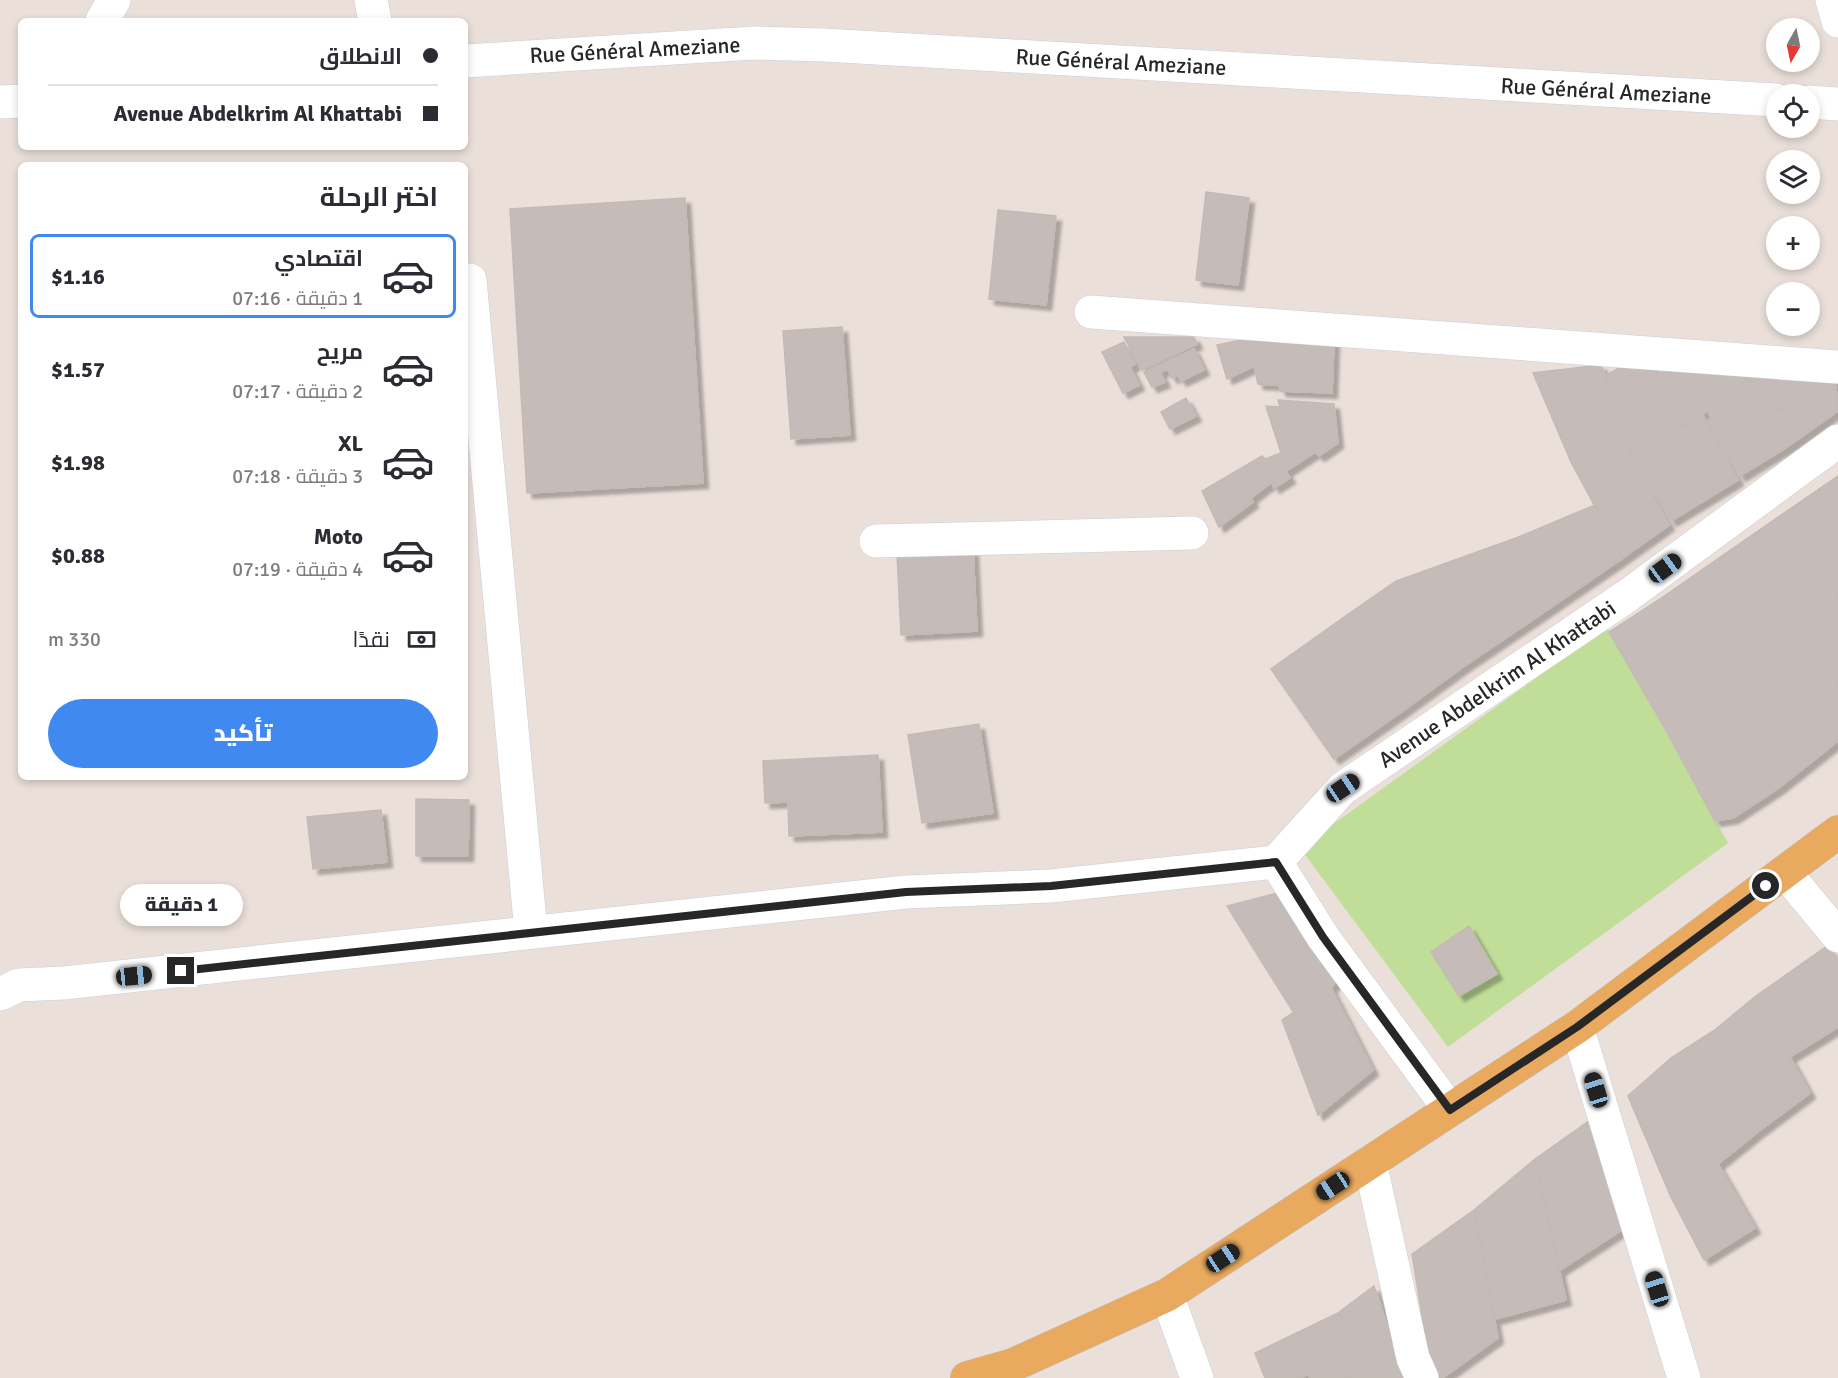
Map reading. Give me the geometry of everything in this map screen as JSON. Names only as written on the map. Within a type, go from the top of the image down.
[{"type":"main road","points":[[967,1378],[1013,1365],[1167,1295],[1577,1027],[1838,832]]},
{"type":"street","points":[[104,18],[114,0]]},
{"type":"street","points":[[372,0],[375,18]]},
{"type":"street","points":[[1832,0],[1838,21]]},
{"type":"street","name":"Rue Général Ameziane","points":[[468,61],[754,43],[824,45],[1766,99]]},
{"type":"street","points":[[0,102],[18,101]]},
{"type":"street","points":[[1820,103],[1838,104]]},
{"type":"street","points":[[470,280],[531,933]]},
{"type":"street","points":[[1091,312],[1838,367]]},
{"type":"street","name":"Avenue Abdelkrim Al Khattabi","points":[[1276,862],[1343,788],[1627,596],[1838,441]]},
{"type":"street","points":[[876,541],[1192,533]]},
{"type":"street","points":[[0,994],[19,986],[76,982],[906,892],[1051,886],[1276,862],[1323,937],[1450,1110]]},
{"type":"street","points":[[1785,872],[1838,936]]},
{"type":"street","points":[[1577,1027],[1684,1378]]},
{"type":"street","points":[[1370,1162],[1413,1358],[1422,1378]]},
{"type":"street","points":[[1167,1295],[1197,1378]]},
{"type":"green space","points":[[1607,627],[1728,843],[1448,1047],[1300,848]]},
{"type":"building","points":[[1206,192],[1249,198],[1238,285],[1196,280]]},
{"type":"building","points":[[685,198],[703,483],[527,493],[510,209]]},
{"type":"building","points":[[998,210],[1056,216],[1046,305],[989,299]]},
{"type":"building","points":[[842,327],[850,435],[791,439],[783,331]]},
{"type":"building","points":[[1124,337],[1194,337],[1197,344],[1142,370]]},
{"type":"building","points":[[1251,338],[1334,340],[1332,393],[1281,391],[1279,385],[1258,384],[1254,366],[1227,379],[1217,345]]},
{"type":"building","points":[[1124,342],[1135,364],[1130,367],[1139,385],[1123,393],[1102,352]]},
{"type":"building","points":[[1194,349],[1204,370],[1181,381],[1178,375],[1172,378],[1167,369],[1160,372],[1165,382],[1152,387],[1144,372]]},
{"type":"building","points":[[1626,364],[1632,371],[1653,364],[1657,373],[1691,366],[1708,411],[1643,448],[1630,414],[1622,415],[1606,375]]},
{"type":"building","points":[[1601,365],[1622,415],[1630,414],[1643,448],[1633,454],[1619,431],[1571,462],[1533,373]]},
{"type":"building","points":[[1722,367],[1726,377],[1743,371],[1762,405],[1773,399],[1777,411],[1739,428],[1736,419],[1721,424],[1716,416],[1711,419],[1693,371]]},
{"type":"building","points":[[1828,369],[1836,388],[1777,411],[1773,399],[1762,405],[1748,378],[1768,370],[1770,379]]},
{"type":"building","points":[[1836,388],[1838,411],[1784,449],[1768,414]]},
{"type":"building","points":[[1186,398],[1196,416],[1170,429],[1161,412]]},
{"type":"building","points":[[1278,400],[1334,404],[1338,443],[1319,456],[1315,452],[1286,471],[1290,478],[1274,488],[1272,482],[1251,498],[1253,502],[1219,527],[1202,491],[1262,456],[1265,459],[1281,453],[1266,406],[1280,407]]},
{"type":"building","points":[[1768,414],[1784,449],[1740,476],[1707,421],[1716,416],[1721,424],[1736,419],[1739,428]]},
{"type":"building","points":[[1703,415],[1738,480],[1671,521],[1633,454]]},
{"type":"building","points":[[1619,431],[1669,525],[1623,558],[1571,462]]},
{"type":"building","points":[[1838,476],[1838,573],[1795,604],[1758,531]]},
{"type":"building","points":[[1595,505],[1623,558],[1553,606],[1516,538]]},
{"type":"building","points":[[1758,531],[1795,604],[1751,637],[1706,567]]},
{"type":"building","points":[[1516,538],[1553,606],[1460,669],[1396,581]]},
{"type":"building","points":[[973,550],[977,631],[901,635],[897,554]]},
{"type":"building","points":[[1706,567],[1751,637],[1699,665],[1663,597]]},
{"type":"building","points":[[1838,573],[1838,595],[1827,580]]},
{"type":"building","points":[[1827,580],[1838,595],[1838,685],[1795,604]]},
{"type":"building","points":[[1396,581],[1460,669],[1404,710],[1340,620]]},
{"type":"building","points":[[1663,597],[1699,665],[1719,654],[1735,684],[1663,725],[1609,632]]},
{"type":"building","points":[[1795,604],[1838,685],[1838,741],[1780,787],[1723,690],[1735,684],[1719,654],[1751,637]]},
{"type":"building","points":[[1340,620],[1404,710],[1334,759],[1271,669]]},
{"type":"building","points":[[1723,690],[1780,787],[1733,818],[1715,821],[1663,725]]},
{"type":"building","points":[[979,724],[993,813],[922,823],[908,735]]},
{"type":"building","points":[[878,755],[882,832],[789,836],[788,802],[765,803],[763,761]]},
{"type":"building","points":[[416,799],[469,800],[468,856],[416,856]]},
{"type":"building","points":[[381,810],[387,862],[313,869],[307,817]]},
{"type":"building","points":[[1282,892],[1339,978],[1331,988],[1294,1013],[1227,906]]},
{"type":"building","points":[[1469,926],[1497,974],[1459,996],[1431,952]]},
{"type":"building","points":[[1827,946],[1838,960],[1838,1027],[1790,1057],[1756,996]]},
{"type":"building","points":[[1331,988],[1373,1070],[1318,1115],[1282,1020]]},
{"type":"building","points":[[1756,996],[1810,1093],[1759,1131],[1716,1029]]},
{"type":"building","points":[[1716,1029],[1759,1131],[1718,1164],[1671,1058]]},
{"type":"building","points":[[1671,1058],[1718,1164],[1671,1197],[1628,1096]]},
{"type":"building","points":[[1603,1111],[1625,1228],[1560,1270],[1535,1159]]},
{"type":"building","points":[[1535,1159],[1566,1300],[1495,1319],[1474,1210]]},
{"type":"building","points":[[1718,1164],[1755,1228],[1704,1260],[1671,1197]]},
{"type":"building","points":[[1474,1210],[1498,1338],[1444,1377],[1432,1378],[1412,1254]]},
{"type":"building","points":[[1374,1286],[1398,1358],[1422,1378],[1348,1378],[1337,1350],[1354,1335],[1338,1313]]},
{"type":"building","points":[[1338,1313],[1354,1335],[1337,1350],[1348,1378],[1310,1378],[1308,1374],[1300,1378],[1265,1378],[1255,1353]]},
{"type":"route","points":[[181,971],[906,892],[1051,886],[1167,876],[1276,862],[1323,937],[1450,1110],[1577,1027],[1766,886]]}]
